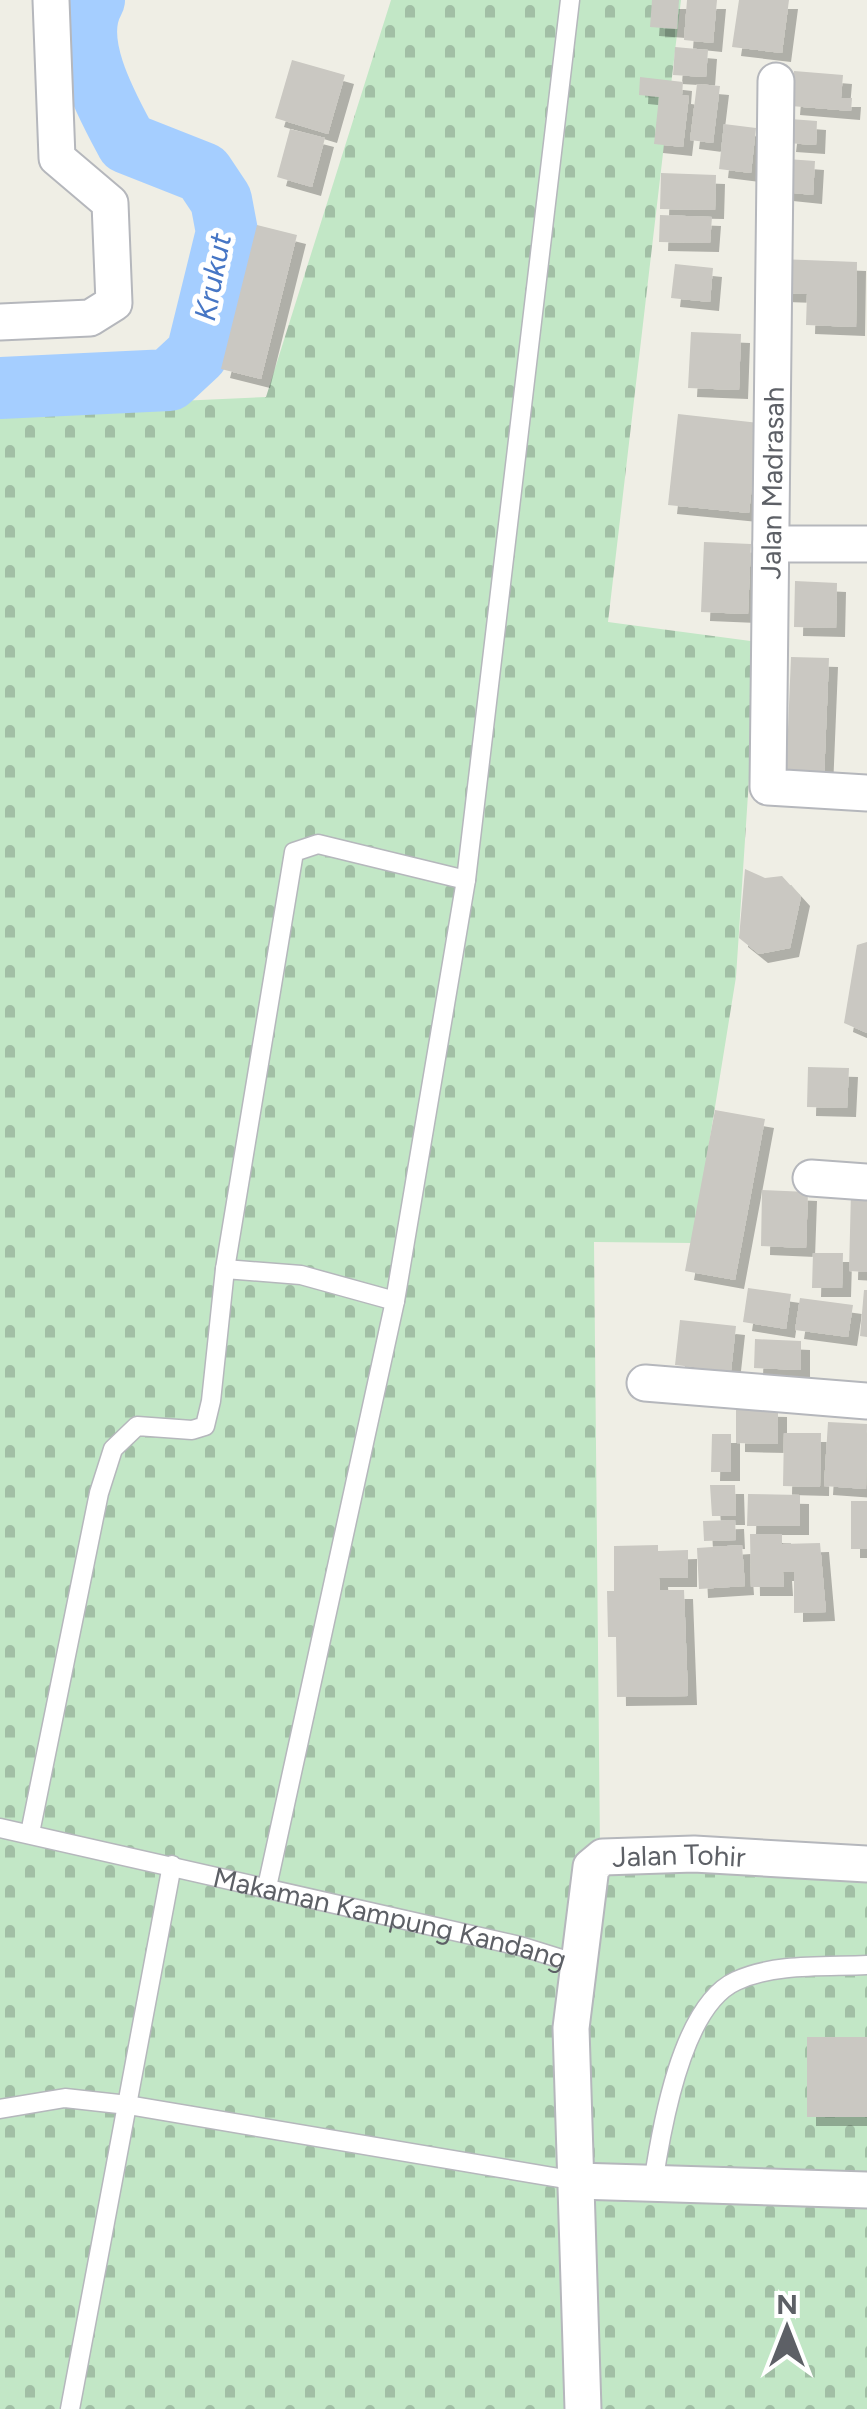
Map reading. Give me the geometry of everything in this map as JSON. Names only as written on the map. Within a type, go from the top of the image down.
[{"type":"street","points":[[0,322],[90,318],[114,303],[110,204],[57,158],[51,0]]},
{"type":"street","name":"Jalan Madrasah","points":[[776,81],[768,786],[867,793]]},
{"type":"street","points":[[771,544],[867,544]]},
{"type":"street","points":[[811,1178],[867,1182]]},
{"type":"street","points":[[645,1384],[867,1400]]},
{"type":"street","name":"Jalan Tohir","points":[[582,1965],[586,1882],[591,1866],[603,1857],[694,1854],[867,1864]]},
{"type":"street","name":"Makaman Kampung Kandang","points":[[582,1965],[571,2028],[583,2409]]},
{"type":"street","points":[[578,2182],[867,2190]]},
{"type":"lane","points":[[267,1887],[395,1301],[466,880],[570,0]]},
{"type":"lane","points":[[30,1833],[99,1493],[113,1449],[138,1426],[192,1430],[204,1426],[212,1401],[225,1269],[294,852],[318,844],[466,880]]},
{"type":"lane","points":[[225,1269],[300,1276],[395,1301]]},
{"type":"lane","name":"Makaman Kampung Kandang","points":[[0,1828],[83,1850],[267,1887],[582,1965]]},
{"type":"lane","points":[[70,2409],[172,1865]]},
{"type":"lane","points":[[653,2184],[687,2044],[705,2007],[734,1982],[767,1973],[867,1965]]},
{"type":"lane","points":[[0,2109],[65,2098],[128,2105],[578,2182]]},
{"type":"green space","points":[[391,0],[681,0],[608,622],[758,642],[736,977],[693,1243],[594,1242],[600,1851],[867,1866],[867,2409],[0,2409],[0,409],[266,397]]},
{"type":"building","points":[[652,0],[679,0],[677,29],[650,27]]},
{"type":"building","points":[[687,0],[717,0],[713,43],[684,40]]},
{"type":"building","points":[[739,0],[789,0],[782,53],[732,47]]},
{"type":"building","points":[[675,47],[708,50],[706,77],[673,75]]},
{"type":"building","points":[[292,60],[345,75],[328,134],[275,118]]},
{"type":"building","points":[[794,71],[843,75],[841,98],[852,98],[851,111],[791,106]]},
{"type":"building","points":[[640,77],[683,82],[682,95],[689,96],[683,147],[654,144],[659,97],[639,95]]},
{"type":"building","points":[[697,84],[720,86],[713,143],[690,140]]},
{"type":"building","points":[[790,119],[817,121],[816,145],[787,143]]},
{"type":"building","points":[[724,124],[756,128],[751,173],[719,169]]},
{"type":"building","points":[[290,129],[325,138],[312,187],[277,177]]},
{"type":"building","points":[[787,159],[815,161],[813,195],[784,192]]},
{"type":"building","points":[[661,173],[716,175],[715,210],[660,209]]},
{"type":"building","points":[[660,215],[712,217],[710,243],[659,242]]},
{"type":"building","points":[[257,225],[297,235],[261,379],[221,369]]},
{"type":"building","points":[[779,259],[857,262],[856,327],[806,325],[807,294],[778,293]]},
{"type":"building","points":[[675,264],[713,268],[710,302],[671,298]]},
{"type":"building","points":[[691,332],[741,334],[739,390],[688,388]]},
{"type":"building","points":[[678,414],[759,423],[749,513],[668,505]]},
{"type":"building","points":[[704,542],[751,544],[748,614],[701,612]]},
{"type":"building","points":[[795,581],[837,583],[836,628],[794,627]]},
{"type":"building","points":[[791,657],[829,658],[824,779],[786,778]]},
{"type":"building","points":[[745,869],[765,878],[782,876],[801,897],[790,948],[759,954],[739,938]]},
{"type":"building","points":[[867,942],[867,1033],[844,1023],[857,945]]},
{"type":"building","points":[[808,1067],[849,1068],[847,1108],[807,1107]]},
{"type":"building","points":[[715,1110],[765,1119],[735,1280],[685,1271]]},
{"type":"building","points":[[762,1190],[808,1192],[806,1248],[761,1246]]},
{"type":"building","points":[[851,1192],[867,1193],[867,1272],[849,1271]]},
{"type":"building","points":[[813,1253],[843,1253],[842,1288],[812,1288]]},
{"type":"building","points":[[748,1288],[791,1294],[786,1329],[743,1322]]},
{"type":"building","points":[[867,1290],[867,1337],[860,1336]]},
{"type":"building","points":[[800,1298],[853,1305],[848,1337],[795,1330]]},
{"type":"building","points":[[680,1320],[736,1326],[731,1371],[675,1365]]},
{"type":"building","points":[[755,1339],[801,1341],[801,1370],[754,1368]]},
{"type":"building","points":[[736,1407],[778,1408],[778,1444],[736,1443]]},
{"type":"building","points":[[828,1422],[867,1424],[866,1489],[824,1486]]},
{"type":"building","points":[[784,1433],[821,1433],[820,1487],[783,1486]]},
{"type":"building","points":[[712,1434],[731,1434],[731,1472],[711,1472]]},
{"type":"building","points":[[710,1485],[735,1485],[736,1516],[712,1516]]},
{"type":"building","points":[[748,1494],[800,1495],[800,1526],[747,1526]]},
{"type":"building","points":[[851,1501],[867,1501],[867,1549],[851,1549]]},
{"type":"building","points":[[735,1520],[736,1540],[704,1541],[703,1521]]},
{"type":"building","points":[[750,1534],[782,1534],[782,1544],[820,1543],[826,1612],[794,1613],[794,1572],[783,1572],[784,1587],[751,1587]]},
{"type":"building","points":[[658,1545],[658,1551],[688,1550],[688,1578],[659,1578],[660,1590],[684,1590],[688,1696],[617,1697],[616,1637],[608,1637],[607,1591],[614,1591],[614,1546]]},
{"type":"building","points":[[742,1545],[745,1586],[699,1589],[697,1548]]},
{"type":"building","points":[[807,2037],[867,2037],[867,2117],[807,2117]]},
{"type":"waterway","name":"Krukut","points":[[0,388],[169,380],[197,354],[227,232],[221,200],[203,173],[127,143],[101,92],[89,54],[86,34],[94,0]]}]
